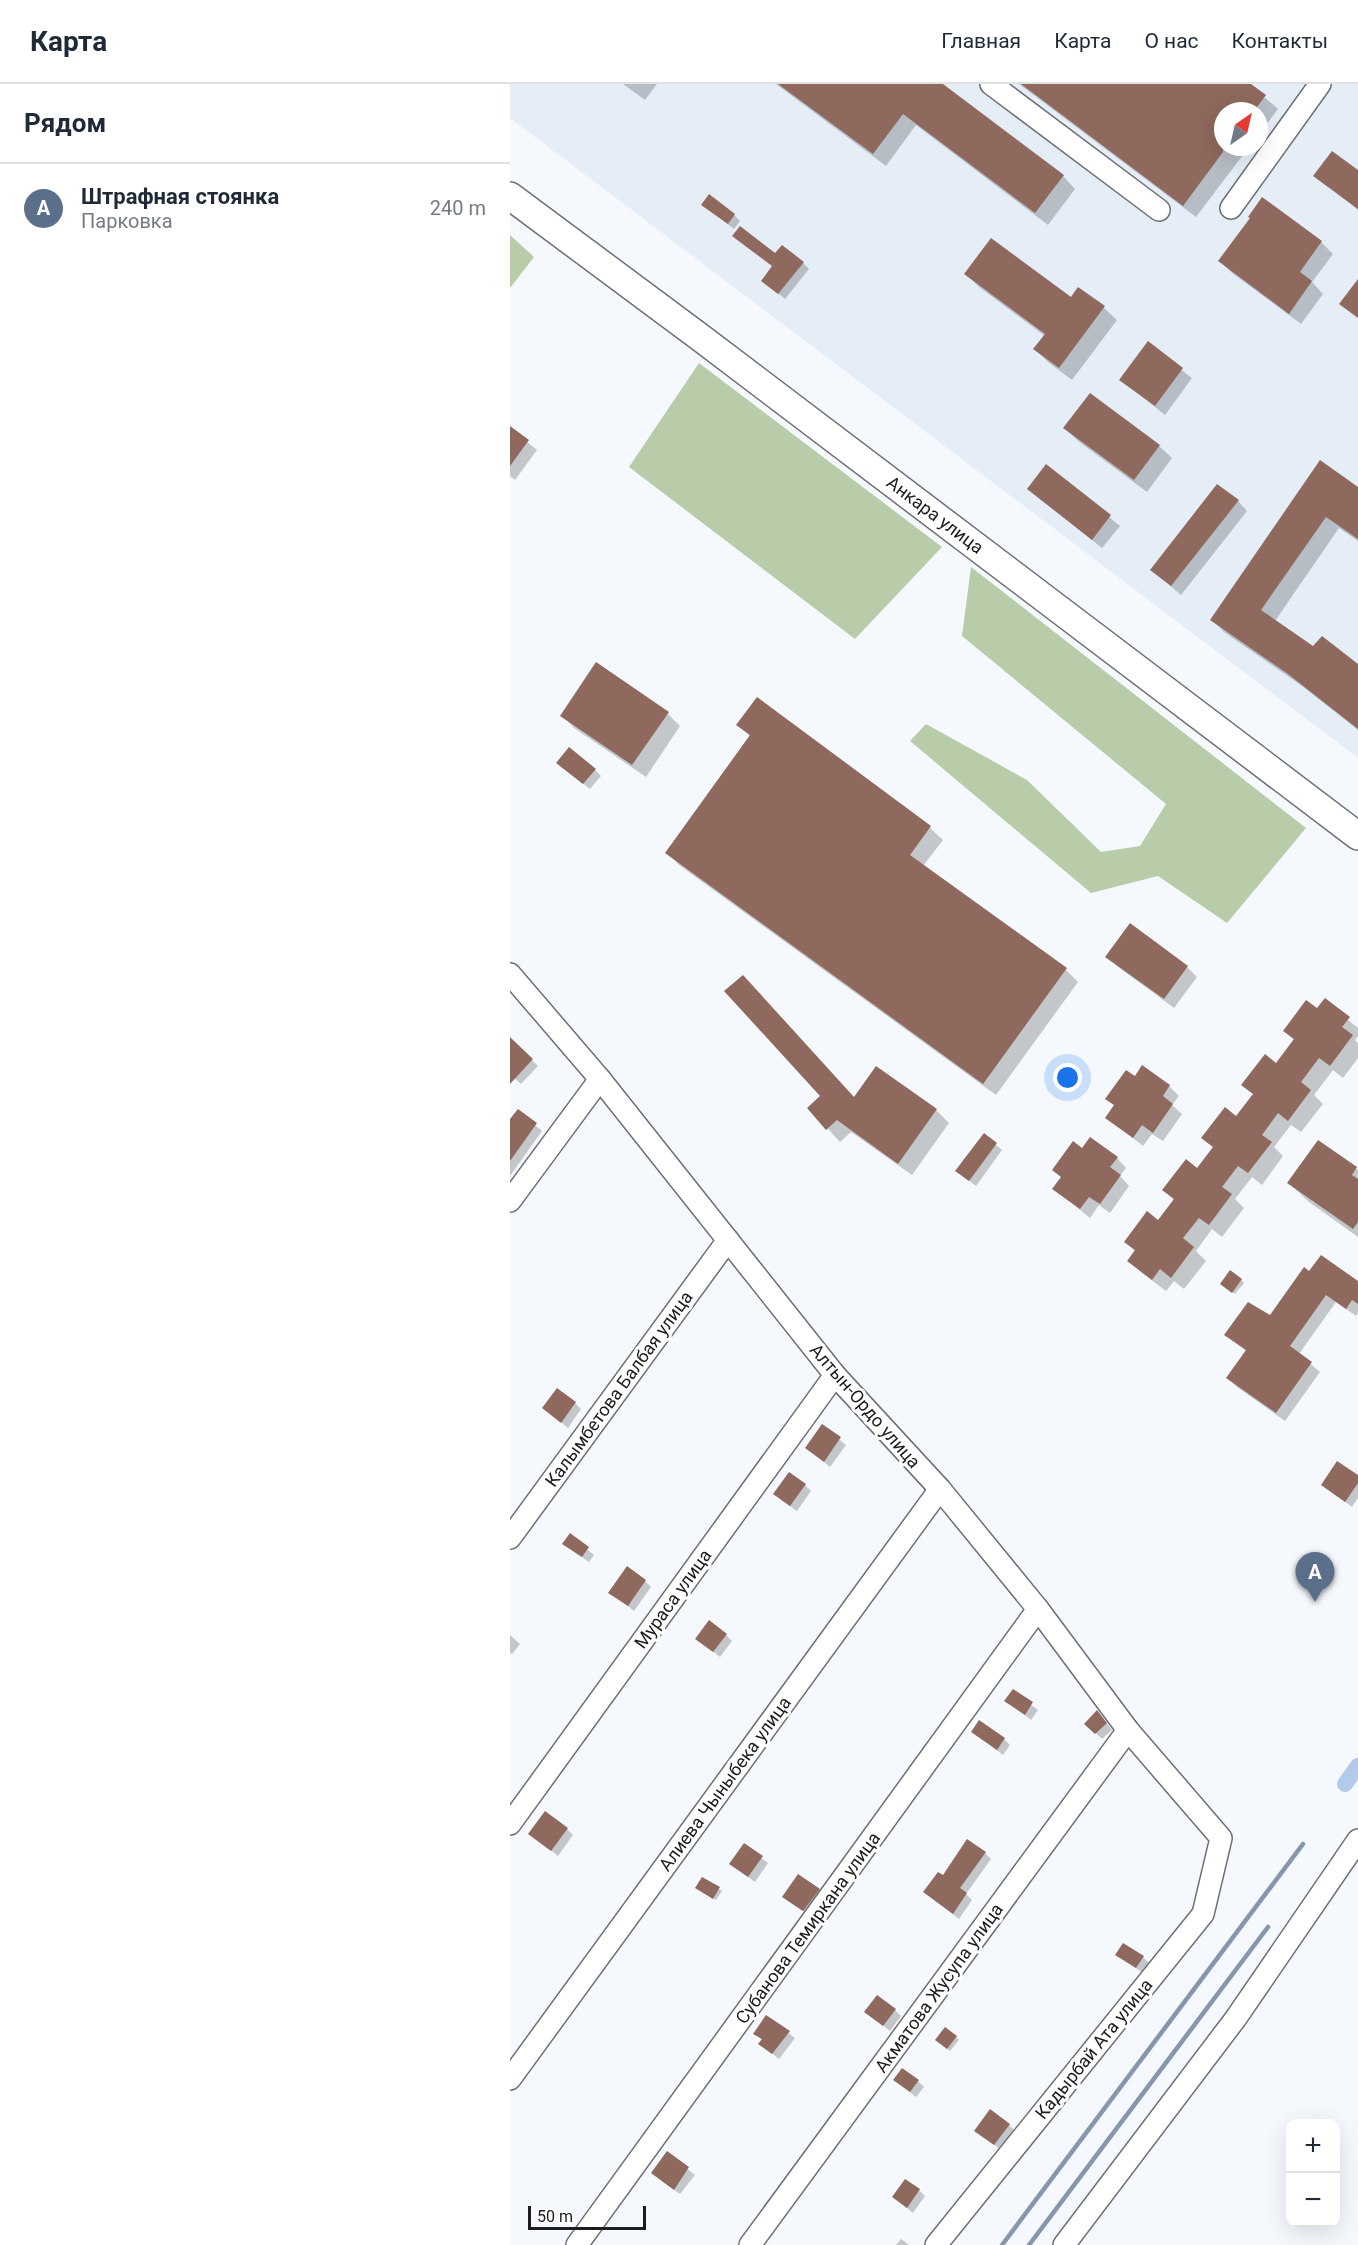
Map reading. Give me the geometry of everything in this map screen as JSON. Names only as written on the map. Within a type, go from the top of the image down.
[{"type":"main road","name":"Анкара улица","points":[[510,196],[1358,836]]},
{"type":"street","points":[[991,84],[1159,210]]},
{"type":"street","points":[[1231,208],[1320,84]]},
{"type":"street","name":"Алтын-Ордо улица","points":[[510,974],[600,1079],[835,1375],[940,1490],[1038,1609],[1128,1730],[1221,1838]]},
{"type":"street","points":[[510,1201],[600,1079]]},
{"type":"street","name":"Калымбетова Балбая улица","points":[[510,1538],[728,1240]]},
{"type":"street","name":"Мураса улица","points":[[510,1824],[835,1375]]},
{"type":"street","name":"Алиева Чыныбека улица","points":[[510,2079],[940,1490]]},
{"type":"street","name":"Субанова Темиркана улица","points":[[577,2245],[1038,1609]]},
{"type":"street","name":"Акматова Жусупа улица","points":[[750,2245],[1128,1730]]},
{"type":"street","name":"Кадырбай Ата улица","points":[[936,2245],[1203,1914],[1221,1838]]},
{"type":"street","points":[[1064,2245],[1236,2018],[1355,1846]]},
{"type":"shaded area","points":[[510,84],[1358,84],[1358,758],[510,118]]},
{"type":"green space","points":[[510,235],[534,257],[510,288]]},
{"type":"green space","points":[[699,363],[942,547],[855,639],[629,467]]},
{"type":"green space","points":[[971,567],[1306,828],[1227,923],[1158,876],[1091,893],[910,741],[926,724],[1027,780],[1101,852],[1140,846],[1166,804],[962,636]]},
{"type":"building","points":[[778,84],[943,84],[1064,175],[1035,213],[903,114],[873,154]]},
{"type":"building","points":[[1021,84],[1251,84],[1266,95],[1261,102],[1214,102],[1214,156],[1220,156],[1183,206]]},
{"type":"building","points":[[1332,151],[1358,170],[1358,209],[1313,176]]},
{"type":"building","points":[[709,194],[735,214],[728,224],[701,205]]},
{"type":"building","points":[[1262,197],[1322,241],[1300,272],[1312,281],[1289,314],[1218,261],[1250,218],[1248,217]]},
{"type":"building","points":[[740,226],[775,253],[782,245],[804,262],[778,294],[761,281],[772,266],[732,236]]},
{"type":"building","points":[[991,238],[1071,297],[1078,287],[1105,306],[1059,368],[1033,349],[1045,334],[964,274]]},
{"type":"building","points":[[1358,279],[1358,318],[1339,304]]},
{"type":"building","points":[[1148,341],[1183,368],[1155,406],[1119,380]]},
{"type":"building","points":[[1090,393],[1160,445],[1134,480],[1063,428]]},
{"type":"building","points":[[510,426],[529,440],[510,466]]},
{"type":"building","points":[[1320,460],[1358,487],[1358,539],[1326,517],[1261,610],[1313,646],[1322,636],[1358,664],[1358,729],[1288,674],[1210,620]]},
{"type":"building","points":[[1046,464],[1111,515],[1092,540],[1027,489]]},
{"type":"building","points":[[1217,484],[1239,500],[1171,586],[1150,570]]},
{"type":"building","points":[[596,662],[669,712],[632,765],[560,716]]},
{"type":"building","points":[[757,697],[931,826],[910,855],[1067,968],[983,1084],[665,853],[750,735],[736,725]]},
{"type":"building","points":[[569,747],[596,769],[583,784],[556,763]]},
{"type":"building","points":[[1130,923],[1188,966],[1164,999],[1105,957]]},
{"type":"building","points":[[743,975],[854,1097],[876,1066],[937,1109],[898,1164],[837,1120],[826,1130],[807,1108],[820,1096],[724,991]]},
{"type":"building","points":[[1325,998],[1350,1017],[1342,1027],[1353,1035],[1330,1066],[1319,1058],[1301,1082],[1311,1090],[1288,1121],[1278,1113],[1262,1135],[1272,1142],[1248,1173],[1238,1166],[1222,1187],[1232,1194],[1209,1225],[1199,1218],[1183,1238],[1194,1247],[1171,1278],[1160,1269],[1152,1280],[1127,1261],[1135,1250],[1124,1242],[1147,1211],[1158,1220],[1174,1199],[1162,1190],[1186,1159],[1197,1168],[1213,1147],[1201,1138],[1225,1107],[1236,1116],[1253,1094],[1241,1085],[1265,1054],[1276,1063],[1294,1039],[1283,1031],[1306,1000],[1317,1008]]},
{"type":"building","points":[[510,1037],[533,1059],[510,1084]]},
{"type":"building","points":[[1142,1065],[1170,1085],[1163,1096],[1173,1104],[1153,1133],[1142,1125],[1133,1138],[1105,1118],[1114,1105],[1105,1099],[1126,1070],[1135,1076]]},
{"type":"building","points":[[518,1109],[537,1123],[510,1161],[510,1119]]},
{"type":"building","points":[[984,1133],[997,1143],[969,1181],[955,1171]]},
{"type":"building","points":[[1090,1137],[1118,1157],[1110,1167],[1121,1175],[1100,1204],[1089,1197],[1080,1209],[1052,1189],[1061,1177],[1052,1170],[1073,1141],[1082,1148]]},
{"type":"building","points":[[1318,1140],[1357,1167],[1352,1175],[1358,1179],[1358,1222],[1353,1229],[1287,1183]]},
{"type":"building","points":[[1321,1255],[1358,1281],[1358,1304],[1352,1300],[1346,1309],[1326,1295],[1290,1346],[1312,1362],[1276,1413],[1226,1378],[1246,1350],[1224,1335],[1248,1302],[1270,1315],[1304,1267],[1309,1271]]},
{"type":"building","points":[[1230,1270],[1242,1279],[1232,1293],[1220,1284]]},
{"type":"building","points":[[557,1388],[576,1402],[561,1423],[542,1408]]},
{"type":"building","points":[[822,1424],[841,1437],[824,1462],[805,1448]]},
{"type":"building","points":[[1337,1461],[1358,1475],[1358,1483],[1345,1502],[1321,1485]]},
{"type":"building","points":[[789,1472],[806,1484],[790,1506],[773,1494]]},
{"type":"building","points":[[570,1533],[589,1547],[582,1557],[562,1544]]},
{"type":"building","points":[[627,1566],[646,1580],[628,1606],[608,1593]]},
{"type":"building","points":[[709,1620],[727,1634],[713,1652],[695,1639]]},
{"type":"building","points":[[1013,1689],[1033,1702],[1025,1715],[1004,1701]]},
{"type":"building","points":[[1097,1710],[1107,1723],[1095,1734],[1084,1724]]},
{"type":"building","points":[[979,1720],[1005,1738],[997,1750],[971,1732]]},
{"type":"building","points":[[545,1811],[568,1828],[551,1851],[528,1834]]},
{"type":"building","points":[[967,1839],[986,1852],[960,1888],[967,1893],[953,1914],[923,1892],[938,1872],[943,1875]]},
{"type":"building","points":[[744,1843],[763,1856],[748,1877],[729,1864]]},
{"type":"building","points":[[798,1874],[820,1889],[803,1911],[782,1897]]},
{"type":"building","points":[[702,1877],[720,1887],[713,1899],[695,1888]]},
{"type":"building","points":[[1123,1943],[1144,1956],[1136,1968],[1115,1955]]},
{"type":"building","points":[[877,1995],[896,2009],[883,2026],[864,2012]]},
{"type":"building","points":[[766,2015],[790,2031],[772,2054],[758,2044],[762,2039],[753,2034]]},
{"type":"building","points":[[945,2027],[957,2036],[947,2049],[935,2040]]},
{"type":"building","points":[[902,2068],[919,2080],[910,2092],[893,2080]]},
{"type":"building","points":[[990,2109],[1010,2124],[994,2145],[974,2131]]},
{"type":"building","points":[[667,2151],[689,2167],[674,2190],[651,2173]]},
{"type":"building","points":[[905,2179],[920,2189],[907,2208],[892,2197]]},
{"type":"waterway","points":[[1345,1784],[1358,1766]]},
{"type":"waterway","points":[[1002,2245],[1303,1844]]},
{"type":"waterway","points":[[1029,2245],[1268,1927]]},
{"type":"place","name":"Штрафная стоянка","points":[[1315,1602]]}]
